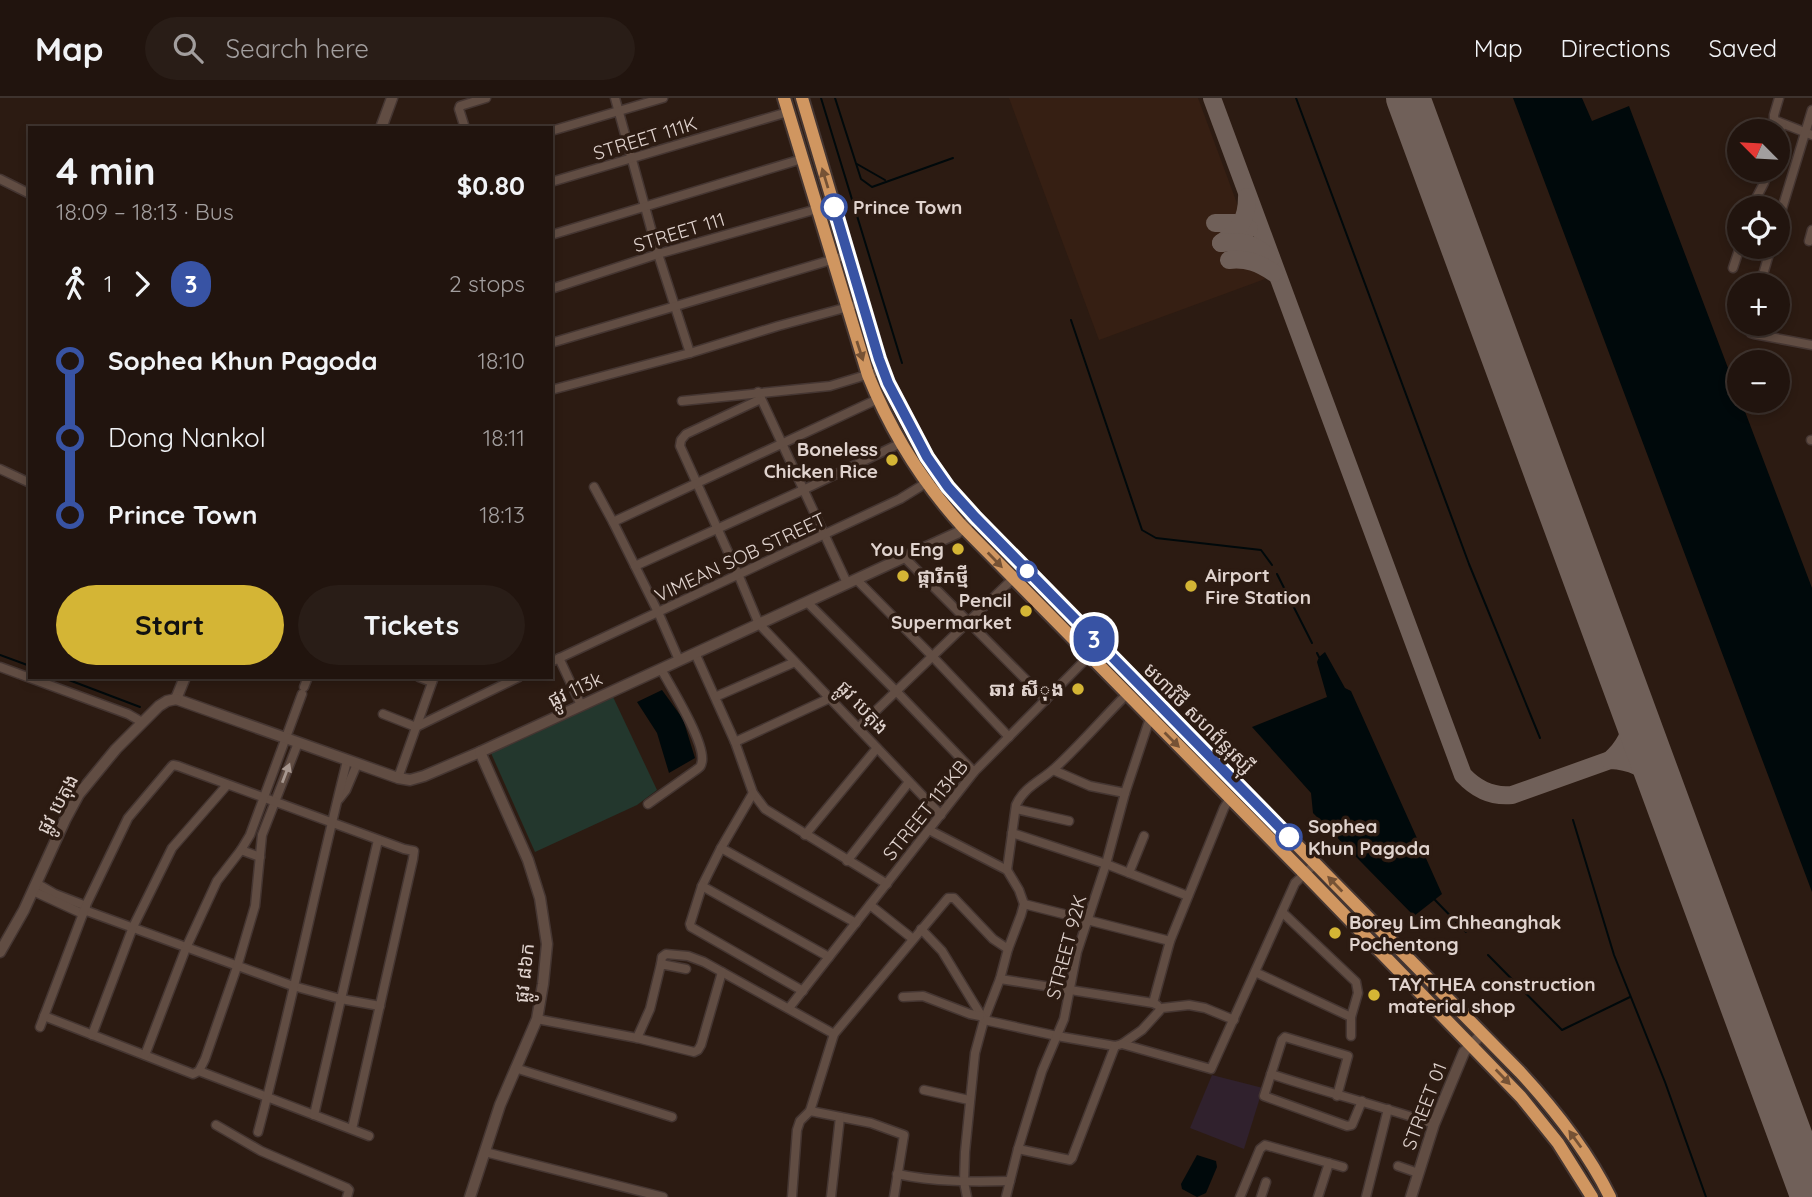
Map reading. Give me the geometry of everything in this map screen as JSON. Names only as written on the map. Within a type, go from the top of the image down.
[{"type":"highway","name":"មហាវិថី សហព័ន្ធរុស្ស៊ី","points":[[784,98],[868,375],[901,443],[926,483],[963,527],[1532,1109],[1592,1197]]},
{"type":"highway","name":"មហាវិថី សហព័ន្ធរុស្ស៊ី","points":[[802,98],[883,369],[920,447],[938,473],[1024,568],[1534,1088],[1589,1158],[1610,1197]]},
{"type":"street","points":[[382,126],[392,98]]},
{"type":"street","points":[[463,126],[458,109],[486,98]]},
{"type":"street","points":[[615,98],[658,254],[690,353]]},
{"type":"street","points":[[553,130],[663,98]]},
{"type":"street","points":[[1774,119],[1779,98]]},
{"type":"street","points":[[1787,196],[1808,134],[1812,110]]},
{"type":"street","name":"STREET 111K","points":[[553,181],[788,112]]},
{"type":"street","points":[[1790,127],[1808,134]]},
{"type":"street","points":[[553,234],[802,159]]},
{"type":"street","points":[[0,179],[28,193]]},
{"type":"street","name":"STREET 111","points":[[553,288],[658,254],[817,208]]},
{"type":"street","points":[[1809,241],[1812,230]]},
{"type":"street","points":[[553,342],[848,256]]},
{"type":"street","points":[[1733,268],[1736,259]]},
{"type":"street","points":[[553,389],[863,303]]},
{"type":"street","points":[[1765,336],[1812,345]]},
{"type":"street","points":[[682,401],[759,396],[830,386],[883,369]]},
{"type":"street","points":[[759,396],[824,534],[851,581],[932,656],[1009,737]]},
{"type":"street","points":[[759,396],[686,434],[680,446],[759,624]]},
{"type":"street","points":[[613,522],[878,399]]},
{"type":"street","points":[[635,566],[901,443]]},
{"type":"street","points":[[0,468],[28,482]]},
{"type":"street","name":"VIMEAN SOB STREET","points":[[555,660],[900,499],[938,473]]},
{"type":"street","points":[[594,486],[658,612],[679,660]]},
{"type":"street","name":"ផ្លូវ 113k","points":[[176,699],[410,780],[480,752],[957,533],[975,517]]},
{"type":"street","points":[[904,557],[1046,700]]},
{"type":"street","points":[[858,728],[1024,568]]},
{"type":"street","points":[[807,602],[974,772]]},
{"type":"street","name":"ផ្លូវ បេតុង","points":[[759,624],[941,815]]},
{"type":"street","name":"STREET 113KB","points":[[789,1008],[974,772],[1100,645]]},
{"type":"street","points":[[695,653],[735,742],[753,793],[765,809],[887,884]]},
{"type":"street","points":[[555,660],[581,705]]},
{"type":"street","points":[[715,697],[795,662]]},
{"type":"street","points":[[0,667],[28,677]]},
{"type":"street","points":[[648,804],[700,767],[702,761],[696,735],[660,669]]},
{"type":"street","points":[[33,679],[128,714],[142,722]]},
{"type":"street","points":[[176,699],[184,679]]},
{"type":"street","points":[[145,1055],[186,948],[219,877],[250,835],[307,679]]},
{"type":"street","points":[[383,713],[416,727],[515,679]]},
{"type":"street","points":[[398,778],[433,680]]},
{"type":"street","points":[[1007,870],[1020,796],[1053,769],[1127,694]]},
{"type":"street","points":[[735,742],[830,698]]},
{"type":"street","name":"ផ្លូវ បេតុង","points":[[0,952],[79,794],[142,722],[159,706],[176,699]]},
{"type":"street","name":"STREET 92K","points":[[1006,1197],[1042,1071],[1063,1020],[1077,951],[1106,864],[1125,793],[1149,721],[1162,708]]},
{"type":"street","points":[[44,1017],[193,1074],[199,1071],[237,967],[255,906],[262,835],[298,743]]},
{"type":"street","points":[[805,835],[877,748]]},
{"type":"street","name":"ផ្លូវ ៨៦ក","points":[[470,1197],[500,1105],[537,1019],[547,944],[540,898],[528,860],[480,752]]},
{"type":"street","points":[[258,1132],[331,823],[337,801],[346,790],[352,762]]},
{"type":"street","points":[[40,1027],[85,910],[128,818],[171,767],[178,766],[414,851],[352,1129]]},
{"type":"street","points":[[1053,769],[1090,786],[1125,793]]},
{"type":"street","points":[[847,861],[909,782]]},
{"type":"street","points":[[92,1035],[133,928],[172,848],[227,785]]},
{"type":"street","points":[[753,793],[702,886],[690,924],[693,929],[803,991]]},
{"type":"street","points":[[1153,1003],[1170,941],[1230,798]]},
{"type":"street","points":[[1016,809],[1069,821]]},
{"type":"street","points":[[929,830],[1007,870],[1024,904],[1000,979],[982,1018],[975,1053],[964,1182],[967,1197]]},
{"type":"street","points":[[1012,833],[1106,864],[1188,896]]},
{"type":"street","points":[[1129,873],[1144,836]]},
{"type":"street","points":[[314,1115],[378,840]]},
{"type":"street","points":[[721,848],[856,923]]},
{"type":"street","points":[[241,850],[260,857]]},
{"type":"street","points":[[903,997],[923,996],[982,1018],[1057,1036],[1119,1045],[1211,1069],[1295,883],[1315,864]]},
{"type":"street","points":[[702,886],[830,957]]},
{"type":"street","points":[[34,887],[55,894],[85,910],[237,967],[293,986],[380,1006]]},
{"type":"street","points":[[792,1197],[797,1130],[800,1121],[810,1111],[834,1034],[921,929],[950,897],[993,939],[1008,949]]},
{"type":"street","points":[[1024,904],[1170,941]]},
{"type":"street","points":[[870,905],[913,939]]},
{"type":"street","points":[[1283,912],[1356,982],[1358,993],[1351,1017],[1351,1036]]},
{"type":"street","points":[[921,929],[942,951],[982,1018]]},
{"type":"street","points":[[637,1038],[650,1009],[662,957],[666,954],[704,961],[834,1034]]},
{"type":"street","points":[[661,964],[686,969]]},
{"type":"street","points":[[537,1019],[694,1052],[698,1050],[722,972]]},
{"type":"street","points":[[1255,972],[1351,1017]]},
{"type":"street","points":[[1000,979],[1153,1003],[1162,1008],[1189,1005],[1205,1008],[1234,1020]]},
{"type":"street","points":[[1018,1149],[1070,1160],[1119,1045],[1142,1030],[1162,1008]]},
{"type":"street","name":"STREET 01","points":[[1410,1197],[1434,1124],[1464,1052],[1482,1034]]},
{"type":"street","points":[[1337,1096],[1348,1056],[1285,1037],[1264,1093],[1266,1098],[1343,1125],[1352,1125],[1362,1101]]},
{"type":"street","points":[[515,1068],[672,1117]]},
{"type":"street","points":[[199,1071],[369,1136]]},
{"type":"street","points":[[1271,1074],[1434,1124]]},
{"type":"street","points":[[924,1090],[969,1100]]},
{"type":"street","points":[[1366,1197],[1388,1109]]},
{"type":"street","points":[[810,1111],[871,1123],[904,1135],[894,1197]]},
{"type":"street","points":[[831,1197],[840,1117]]},
{"type":"street","points":[[216,1125],[261,1151],[346,1188],[347,1197]]},
{"type":"street","points":[[1240,1197],[1262,1146],[1265,1145],[1343,1167]]},
{"type":"street","points":[[485,1152],[663,1197]]},
{"type":"street","points":[[1318,1197],[1329,1163]]},
{"type":"street","points":[[1398,1166],[1418,1173]]},
{"type":"street","points":[[897,1174],[964,1182],[1010,1181]]},
{"type":"street","points":[[1261,1197],[1266,1182]]},
{"type":"shaded area","points":[[1009,98],[1198,98],[1265,279],[1099,340]]},
{"type":"shaded area","points":[[1513,98],[1582,98],[1592,121],[1629,106],[1727,366],[1727,413],[1746,413],[1812,588],[1812,892]]},
{"type":"shaded area","points":[[1325,652],[1345,688],[1351,691],[1442,894],[1414,916],[1313,813],[1311,793],[1252,727],[1327,697],[1317,662]]},
{"type":"shaded area","points":[[662,690],[683,719],[695,758],[669,773],[657,733],[637,702]]},
{"type":"shaded area","points":[[1212,1075],[1263,1088],[1244,1149],[1190,1128]]},
{"type":"shaded area","points":[[1197,1155],[1216,1161],[1217,1167],[1206,1193],[1197,1197],[1182,1189],[1181,1184]]},
{"type":"green space","points":[[613,697],[657,790],[637,805],[535,852],[491,753]]},
{"type":"waterway","points":[[821,98],[902,363]]},
{"type":"waterway","points":[[835,98],[861,179],[872,187],[953,158]]},
{"type":"waterway","points":[[1296,98],[1469,564],[1540,738]]},
{"type":"waterway","points":[[857,164],[885,180]]},
{"type":"waterway","points":[[1071,320],[1142,530],[1156,538],[1261,550],[1272,565]]},
{"type":"waterway","points":[[1277,574],[1312,643]]},
{"type":"waterway","points":[[1317,653],[1319,657]]},
{"type":"waterway","points":[[0,655],[28,665]]},
{"type":"waterway","points":[[66,679],[140,707]]},
{"type":"waterway","points":[[1573,820],[1614,955],[1665,1082],[1706,1197]]},
{"type":"waterway","points":[[1435,900],[1466,932]]},
{"type":"waterway","points":[[1488,955],[1562,1030],[1630,997]]},
{"type":"taxiway","points":[[1212,98],[1463,775],[1486,791],[1498,795],[1512,795],[1610,760],[1638,766],[1661,784]]},
{"type":"taxiway","points":[[1221,243],[1241,224],[1247,197]]},
{"type":"taxiway","points":[[1215,223],[1235,223],[1249,229]]},
{"type":"taxiway","points":[[1221,243],[1248,244],[1271,258]]},
{"type":"taxiway","points":[[1229,260],[1253,262],[1274,273]]},
{"type":"taxiway","points":[[1610,760],[1626,740],[1635,715]]},
{"type":"runway","points":[[1408,98],[1812,1195]]},
{"type":"bus line","name":"3","points":[[834,207],[888,383],[920,447],[948,487],[1289,837]]},
{"type":"place","name":"Prince Town","points":[[834,207]]},
{"type":"place","name":"Boneless Chicken Rice","points":[[892,460]]},
{"type":"place","name":"You Eng","points":[[958,549]]},
{"type":"place","name":"ផ្ការីកថ្មី","points":[[903,576]]},
{"type":"place","name":"Airport Fire Station","points":[[1191,586]]},
{"type":"place","name":"Pencil Supermarket","points":[[1026,611]]},
{"type":"place","name":"ឆាវ សីុង","points":[[1078,689]]},
{"type":"place","name":"Sophea Khun Pagoda","points":[[1289,837]]},
{"type":"place","name":"Borey Lim Chheanghak Pochentong","points":[[1335,933]]},
{"type":"place","name":"TAY THEA construction material shop","points":[[1374,995]]}]
